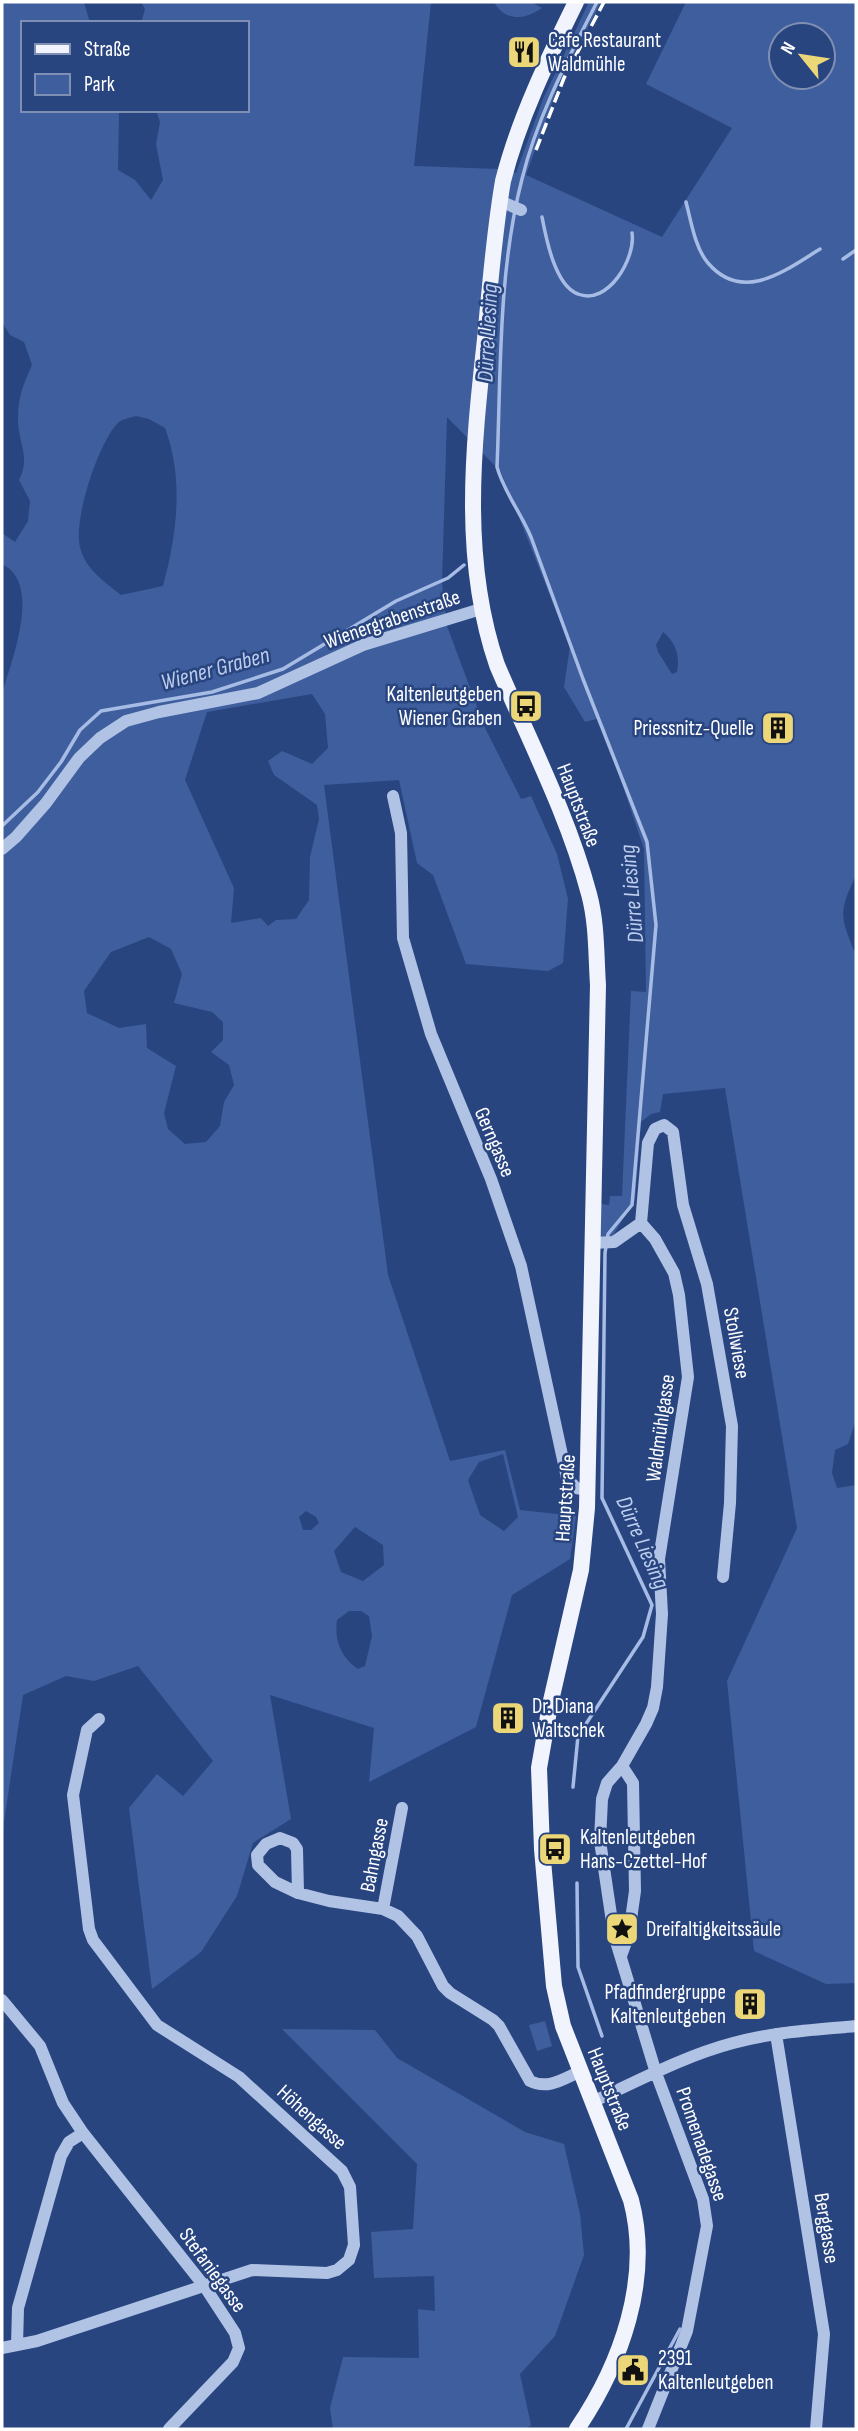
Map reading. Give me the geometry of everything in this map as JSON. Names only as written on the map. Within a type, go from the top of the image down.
[{"type":"main road","name":"Hauptstraße","points":[[576,2],[545,65],[506,169],[510,205],[475,441],[473,505],[475,558],[481,608],[497,665],[567,826],[590,896],[598,985],[596,1243],[588,1490],[580,1570],[538,1768],[554,1986],[563,2026],[579,2072],[631,2200],[637,2222],[637,2277],[629,2319],[621,2343],[595,2399],[577,2429]]},
{"type":"street","name":"Wienergrabenstraße","points":[[2,849],[46,803],[79,758],[100,738],[126,721],[258,692],[279,685],[363,645],[481,608]]},
{"type":"street","name":"Gerngasse","points":[[393,796],[401,833],[403,938],[431,1034],[491,1179],[521,1266],[567,1478],[576,1488],[588,1490]]},
{"type":"street","name":"Stollwiese","points":[[641,1223],[648,1143],[655,1129],[664,1125],[669,1127],[674,1138],[683,1205],[707,1284],[732,1426],[723,1577]]},
{"type":"street","points":[[596,1243],[614,1242],[641,1223]]},
{"type":"street","name":"Waldmühlgasse","points":[[621,1957],[606,1894],[600,1840],[602,1799],[607,1783],[622,1766],[653,1708],[662,1614],[659,1559],[688,1377],[680,1295],[674,1273],[655,1239],[641,1223]]},
{"type":"street","name":"Höhengasse","points":[[2,2348],[37,2342],[252,2270],[327,2273],[342,2267],[352,2255],[354,2245],[350,2187],[338,2167],[239,2077],[157,2025],[93,1940],[89,1929],[72,1795],[87,1730],[99,1719]]},
{"type":"street","points":[[621,1957],[629,1934],[635,1891],[633,1783],[622,1766]]},
{"type":"street","name":"Bahngasse","points":[[383,1909],[402,1808]]},
{"type":"street","name":"Bahngasse","points":[[298,1893],[329,1901],[383,1909],[398,1916],[417,1936],[443,1986],[499,2026],[530,2081],[549,2085],[579,2072]]},
{"type":"street","name":"Promenadegasse","points":[[621,1957],[656,2073],[704,2199],[707,2226],[687,2331],[648,2429]]},
{"type":"street","name":"Stefaniegasse","points":[[2,2000],[40,2046],[63,2103],[83,2133],[205,2287],[237,2336],[239,2351],[233,2361],[169,2429]]},
{"type":"street","points":[[592,2102],[714,2049],[776,2034],[856,2026]]},
{"type":"street","name":"Berggasse","points":[[776,2034],[824,2334],[816,2429]]},
{"type":"street","points":[[17,2345],[18,2308],[63,2151],[69,2142],[83,2133]]},
{"type":"green space","points":[[2,2],[84,2],[89,21],[21,21],[21,112],[118,112],[118,170],[135,180],[151,200],[163,180],[156,144],[160,122],[157,112],[248,112],[248,21],[142,21],[145,9],[141,2],[431,2],[414,166],[499,169],[516,173],[543,99],[589,2],[601,2],[560,81],[526,175],[662,237],[732,128],[646,84],[686,2],[856,2],[856,875],[846,899],[843,916],[856,956],[856,1420],[848,1444],[835,1450],[832,1473],[837,1488],[856,1485],[856,1983],[826,1984],[754,1951],[727,1681],[797,1528],[725,1088],[663,1094],[660,1112],[651,1114],[641,1122],[635,1200],[612,1237],[599,1238],[601,1204],[609,1205],[610,1196],[622,1196],[631,991],[646,992],[644,849],[600,718],[585,722],[564,687],[570,646],[501,472],[447,417],[442,583],[447,626],[485,728],[521,799],[531,796],[557,854],[568,899],[563,963],[548,971],[466,964],[433,875],[417,863],[399,780],[324,785],[388,1275],[450,1461],[505,1450],[520,1510],[576,1516],[570,1559],[512,1595],[476,1727],[369,1782],[374,1728],[270,1695],[291,1819],[253,1843],[237,1896],[201,1952],[152,1989],[129,1808],[157,1774],[183,1796],[213,1761],[138,1666],[94,1681],[66,1676],[23,1695],[2,1835],[2,694],[17,644],[22,605],[21,588],[14,574],[2,564],[2,533],[15,542],[28,521],[30,501],[19,480],[24,457],[18,419],[19,404],[32,365],[24,342],[10,335],[2,322]],"holes":[[[136,416],[149,419],[165,428],[175,467],[176,507],[172,547],[163,586],[121,595],[86,562],[80,547],[80,519],[95,465],[110,434],[123,420]],[[663,632],[676,650],[677,672],[672,674],[656,645]],[[312,694],[325,714],[328,748],[312,764],[282,751],[268,761],[274,775],[317,805],[319,819],[310,857],[309,900],[296,919],[276,920],[268,926],[261,918],[231,923],[234,888],[185,780],[207,712]],[[149,937],[171,949],[182,974],[174,1003],[212,1012],[223,1022],[223,1040],[211,1052],[229,1065],[234,1085],[224,1102],[220,1126],[206,1142],[185,1144],[168,1129],[164,1113],[176,1066],[147,1048],[146,1024],[119,1028],[87,1013],[84,991],[111,952]],[[503,1454],[518,1517],[504,1531],[480,1515],[468,1480],[479,1462]],[[306,1511],[316,1517],[319,1523],[311,1530],[303,1530],[299,1517]],[[355,1527],[383,1545],[384,1565],[363,1581],[341,1572],[334,1551]],[[349,1611],[361,1611],[369,1616],[372,1636],[365,1666],[358,1669],[343,1654],[337,1635],[337,1620]]]},
{"type":"green space","points":[[494,2],[531,2],[542,8],[529,15],[516,17],[504,13]]},
{"type":"green space","points":[[545,2021],[552,2046],[537,2051],[529,2025]]},
{"type":"green space","points":[[282,2029],[375,2030],[397,2058],[525,2132],[564,2144],[580,2214],[584,2255],[555,2336],[520,2374],[531,2425],[526,2429],[333,2429],[330,2408],[343,2357],[419,2358],[418,2309],[435,2311],[434,2276],[374,2278],[371,2232],[413,2229],[417,2164]]},
{"type":"waterway","name":"Dürre Liesing","points":[[573,1787],[578,1736],[643,1637],[652,1605],[602,1498],[605,1253],[608,1234],[632,1205],[656,925],[647,842],[531,537],[497,467],[502,322],[514,214],[536,133],[564,67],[597,2]]},
{"type":"waterway","points":[[686,202],[694,234],[704,257],[721,275],[735,281],[764,279],[793,266],[820,249]]},
{"type":"waterway","points":[[542,217],[549,248],[563,282],[578,294],[589,296],[600,293],[618,277],[629,255],[632,233]]},
{"type":"waterway","points":[[843,259],[856,250]]},
{"type":"waterway","name":"Wiener Graben","points":[[2,826],[38,792],[61,762],[80,730],[101,711],[212,692],[283,669],[396,601],[448,578],[464,565]]},
{"type":"waterway","name":"Dürre Liesing","points":[[577,1883],[578,1967],[602,2036]]},
{"type":"waterway","name":"Dürre Liesing","points":[[626,2429],[680,2329]]},
{"type":"railway","points":[[536,150],[564,78],[604,2]]},
{"type":"place","name":"Cafe Restaurant Waldmühle","points":[[524,52]]},
{"type":"place","name":"Kaltenleutgeben Wiener Graben","points":[[526,706]]},
{"type":"place","name":"Priessnitz-Quelle","points":[[778,728]]},
{"type":"place","name":"Dr. Diana Waltschek","points":[[508,1718]]},
{"type":"place","name":"Kaltenleutgeben Hans-Czettel-Hof","points":[[555,1849]]},
{"type":"place","name":"Dreifaltigkeitssäule","points":[[622,1929]]},
{"type":"place","name":"Pfadfindergruppe Kaltenleutgeben","points":[[750,2004]]},
{"type":"place","name":"2391 Kaltenleutgeben","points":[[633,2370]]}]
